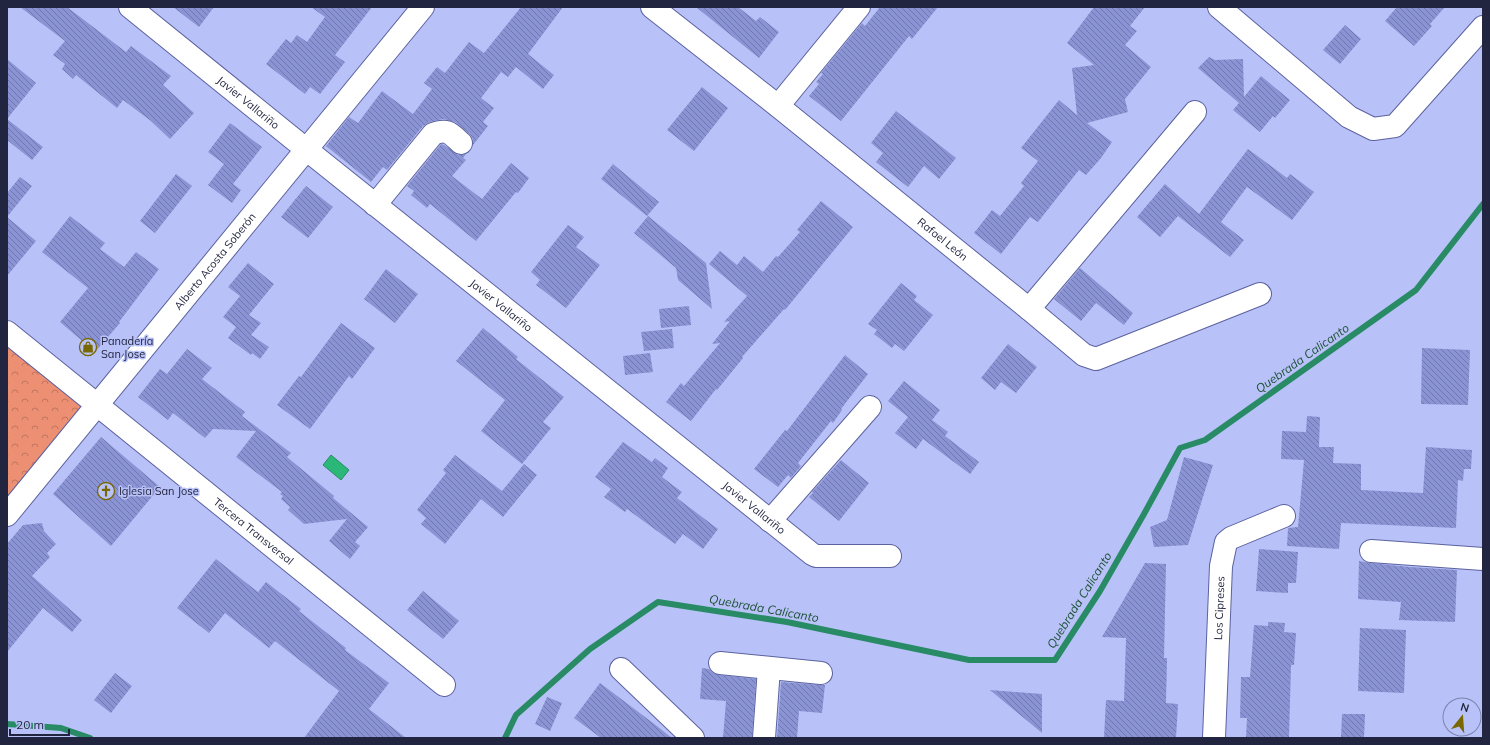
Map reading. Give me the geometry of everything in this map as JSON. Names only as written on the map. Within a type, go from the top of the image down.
[{"type":"street","name":"Javier Vallariño","points":[[130,7],[812,554],[816,556],[890,556]]},
{"type":"street","name":"Alberto Acosta Soberón","points":[[7,515],[98,406],[423,7]]},
{"type":"street","name":"Rafael León","points":[[652,7],[778,106],[1029,308],[1084,355],[1096,359],[1260,294]]},
{"type":"street","points":[[778,106],[859,7]]},
{"type":"street","points":[[1233,11],[1349,117],[1373,129],[1395,126],[1483,27]]},
{"type":"street","points":[[1029,308],[1195,112]]},
{"type":"street","points":[[375,205],[433,134],[440,131],[447,132],[461,143]]},
{"type":"street","name":"Tercera Transversal","points":[[7,332],[444,685]]},
{"type":"street","points":[[770,521],[870,407]]},
{"type":"street","name":"Los Cipreses","points":[[1214,738],[1221,566],[1226,542],[1231,538],[1284,516]]},
{"type":"street","points":[[1371,551],[1483,559]]},
{"type":"street","points":[[720,663],[821,673]]},
{"type":"street","points":[[764,738],[769,668]]},
{"type":"street","points":[[621,669],[693,738]]},
{"type":"green space","points":[[7,332],[98,406],[7,515]]},
{"type":"shaded area","points":[[331,455],[349,470],[341,480],[323,465]]},
{"type":"building","points":[[20,7],[67,7],[126,52],[131,46],[171,76],[163,85],[194,113],[170,139],[151,121],[123,100],[117,108],[76,75],[73,79],[62,69],[65,64],[53,55],[65,41]]},
{"type":"building","points":[[173,7],[214,7],[199,27]]},
{"type":"building","points":[[311,7],[372,7],[335,55],[345,62],[320,94],[310,87],[305,94],[266,64],[286,39],[291,43],[297,35],[307,42],[325,17]]},
{"type":"building","points":[[521,7],[563,7],[528,54],[554,75],[543,89],[516,67],[508,77],[501,72],[481,98],[494,108],[483,122],[488,126],[473,145],[473,139],[470,134],[455,122],[443,119],[429,122],[423,126],[387,170],[383,167],[371,182],[326,146],[349,117],[358,123],[382,91],[413,114],[432,89],[424,83],[437,67],[445,73],[469,42],[484,53]]},
{"type":"building","points":[[696,7],[738,7],[756,21],[760,17],[779,32],[759,58]]},
{"type":"building","points":[[880,7],[938,7],[912,39],[909,36],[841,121],[809,96],[819,84],[816,82],[823,74],[821,73],[862,23],[865,26]]},
{"type":"building","points":[[1094,7],[1145,7],[1130,26],[1137,31],[1125,45],[1151,67],[1125,99],[1128,112],[1087,123],[1112,142],[1101,158],[1086,175],[1079,170],[1038,222],[1030,217],[1001,254],[974,233],[992,210],[1000,216],[1024,186],[1021,183],[1038,161],[1021,148],[1059,100],[1077,115],[1072,68],[1094,65],[1067,43]]},
{"type":"building","points":[[1397,7],[1445,7],[1430,24],[1432,26],[1414,46],[1385,21]]},
{"type":"building","points":[[1345,25],[1361,39],[1340,64],[1323,50]]},
{"type":"building","points":[[1209,57],[1215,60],[1243,59],[1244,97],[1261,76],[1290,100],[1275,118],[1273,116],[1260,132],[1233,110],[1239,103],[1198,68]]},
{"type":"building","points":[[7,59],[36,83],[7,119]]},
{"type":"building","points":[[702,87],[728,108],[694,151],[667,130]]},
{"type":"building","points":[[896,111],[956,158],[939,179],[924,166],[908,187],[876,162],[883,153],[871,143]]},
{"type":"building","points":[[7,119],[43,147],[32,160],[7,140]]},
{"type":"building","points":[[230,123],[262,147],[233,184],[241,190],[232,203],[208,185],[224,164],[208,152]]},
{"type":"building","points":[[441,144],[458,155],[466,154],[463,158],[466,160],[452,176],[482,199],[511,163],[529,178],[518,193],[516,192],[476,241],[430,204],[427,208],[411,195],[414,191],[407,186]]},
{"type":"building","points":[[1248,149],[1287,178],[1290,174],[1314,192],[1292,220],[1247,187],[1221,222],[1244,240],[1230,257],[1178,216],[1160,237],[1137,217],[1165,184],[1199,214]]},
{"type":"building","points":[[613,164],[659,202],[647,216],[601,179]]},
{"type":"building","points":[[176,174],[192,186],[155,233],[140,221]]},
{"type":"building","points":[[20,177],[32,186],[7,217],[7,193]]},
{"type":"building","points":[[306,186],[333,207],[308,238],[281,217]]},
{"type":"building","points":[[821,201],[853,227],[785,310],[784,309],[742,357],[743,358],[691,421],[666,402],[681,383],[684,386],[720,343],[712,344],[730,321],[724,322],[747,296],[709,264],[720,251],[737,265],[744,256],[763,272],[776,256],[778,257],[800,232],[797,230]]},
{"type":"building","points":[[70,216],[105,243],[100,249],[124,267],[136,252],[159,269],[119,322],[120,323],[95,352],[60,322],[88,288],[42,252]]},
{"type":"building","points":[[648,216],[706,263],[712,309],[678,280],[676,268],[634,233]]},
{"type":"building","points":[[7,217],[36,241],[7,276]]},
{"type":"building","points":[[568,225],[584,237],[576,247],[600,265],[566,308],[536,285],[540,280],[531,272]]},
{"type":"building","points":[[248,263],[274,284],[249,315],[261,323],[251,335],[269,347],[260,359],[252,353],[251,355],[228,338],[236,327],[223,317],[240,296],[228,287]]},
{"type":"building","points":[[1080,268],[1133,313],[1124,325],[1096,303],[1081,321],[1054,299]]},
{"type":"building","points":[[386,269],[418,294],[395,323],[364,299]]},
{"type":"building","points":[[901,283],[917,296],[914,300],[933,315],[904,351],[895,344],[892,348],[874,334],[877,330],[868,324]]},
{"type":"building","points":[[689,306],[691,325],[661,328],[659,309]]},
{"type":"building","points":[[341,323],[375,348],[352,379],[349,376],[310,429],[277,405],[299,376],[301,377]]},
{"type":"building","points":[[483,328],[518,357],[516,359],[564,397],[543,422],[551,428],[522,464],[481,431],[505,400],[456,361]]},
{"type":"building","points":[[672,329],[674,348],[644,351],[641,332]]},
{"type":"building","points":[[1008,344],[1037,367],[1016,393],[1001,382],[995,390],[981,378]]},
{"type":"building","points":[[1422,348],[1470,350],[1468,405],[1421,404]]},
{"type":"building","points":[[187,349],[212,368],[202,379],[245,412],[242,416],[291,453],[287,457],[334,496],[333,498],[368,527],[355,542],[360,546],[350,559],[329,541],[347,519],[304,524],[288,510],[290,507],[281,499],[283,496],[280,494],[282,492],[236,457],[256,431],[213,429],[205,438],[173,413],[168,420],[138,397],[160,369],[167,374]]},
{"type":"building","points":[[650,353],[653,372],[625,375],[623,356]]},
{"type":"building","points":[[845,355],[868,374],[841,409],[842,410],[833,423],[831,421],[798,463],[801,466],[791,478],[788,475],[778,487],[754,469],[785,430],[787,431]]},
{"type":"building","points":[[904,381],[940,410],[932,420],[948,432],[945,436],[979,462],[970,474],[923,439],[916,449],[895,433],[908,417],[888,401]]},
{"type":"building","points":[[1307,416],[1320,417],[1319,447],[1334,447],[1333,463],[1361,464],[1361,490],[1423,493],[1426,447],[1472,450],[1471,469],[1464,469],[1463,481],[1458,480],[1456,528],[1341,523],[1339,549],[1287,546],[1288,528],[1298,527],[1304,460],[1281,459],[1282,431],[1306,432]]},
{"type":"building","name":"Iglesia San Jose","points":[[101,437],[160,487],[111,546],[53,494]]},
{"type":"building","points":[[623,442],[652,462],[655,458],[668,468],[662,477],[682,492],[677,498],[718,529],[703,549],[683,534],[675,544],[627,509],[625,512],[604,497],[611,489],[595,477]]},
{"type":"building","points":[[455,455],[502,491],[524,464],[537,475],[503,517],[481,499],[445,544],[421,524],[426,518],[417,510],[446,473],[443,470]]},
{"type":"building","points":[[1184,457],[1213,465],[1188,545],[1154,547],[1150,527],[1167,520]]},
{"type":"building","points":[[841,460],[869,483],[839,521],[809,497]]},
{"type":"building","points":[[42,523],[44,531],[56,544],[47,553],[50,557],[32,576],[82,620],[72,632],[43,608],[7,652],[7,544],[23,525]]},
{"type":"building","points":[[1259,549],[1298,552],[1296,583],[1288,583],[1288,593],[1256,591]]},
{"type":"building","points":[[216,559],[258,592],[266,582],[301,609],[299,611],[346,648],[345,650],[389,683],[369,709],[406,738],[304,738],[339,691],[275,641],[269,648],[225,613],[209,633],[177,608]]},
{"type":"building","points":[[1359,561],[1410,567],[1457,570],[1455,622],[1399,620],[1401,602],[1358,599]]},
{"type":"building","points":[[1145,563],[1166,564],[1164,658],[1167,658],[1166,703],[1178,704],[1176,738],[1104,737],[1106,700],[1124,701],[1126,638],[1102,637]]},
{"type":"building","points":[[423,591],[459,621],[443,639],[407,610]]},
{"type":"building","points":[[1268,622],[1285,623],[1284,632],[1296,633],[1294,665],[1291,665],[1289,738],[1246,738],[1247,718],[1240,718],[1241,677],[1250,677],[1254,625],[1268,626]]},
{"type":"building","points":[[1360,628],[1406,630],[1404,693],[1358,691]]},
{"type":"building","points":[[702,668],[709,669],[713,673],[719,675],[756,679],[752,738],[723,738],[726,701],[700,699]]},
{"type":"building","points":[[115,673],[132,686],[111,713],[94,700]]},
{"type":"building","points":[[781,682],[825,685],[822,713],[799,711],[797,738],[777,738]]},
{"type":"building","points":[[600,683],[672,738],[601,738],[574,718]]},
{"type":"building","points":[[990,690],[1042,694],[1042,733]]},
{"type":"building","points":[[547,697],[562,703],[550,731],[535,724]]},
{"type":"building","points":[[1342,714],[1365,714],[1364,738],[1341,738]]},
{"type":"waterway","name":"Quebrada Calicanto","points":[[505,738],[516,715],[590,649],[658,602],[787,622],[969,660],[1055,660],[1100,591],[1180,448],[1205,440],[1416,290],[1483,204]]},
{"type":"waterway","name":"Quebrada Calicanto","points":[[7,724],[61,728],[90,738]]},
{"type":"place","name":"Panadería San Jose","points":[[88,347]]},
{"type":"place","name":"Iglesia San Jose","points":[[106,491]]}]
